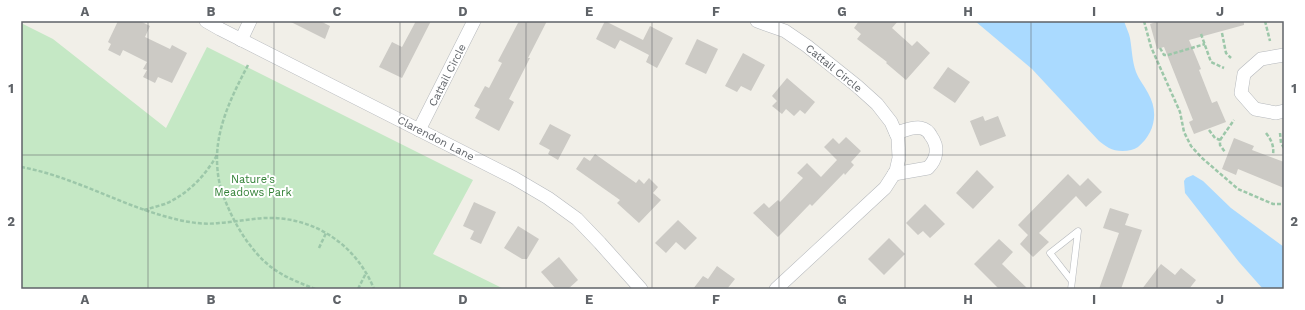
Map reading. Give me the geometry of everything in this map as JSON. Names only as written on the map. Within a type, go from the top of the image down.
[{"type":"street","name":"Clarendon Lane","points":[[206,21],[514,178],[554,202],[577,219],[641,289]]},
{"type":"street","points":[[241,40],[250,21]]},
{"type":"street","name":"Cattail Circle","points":[[419,130],[474,21]]},
{"type":"street","name":"Cattail Circle","points":[[757,21],[785,31],[807,46],[857,86],[877,104],[891,122],[898,138],[899,158],[894,174],[885,188],[776,289]]},
{"type":"street","points":[[1284,55],[1261,59],[1244,74],[1241,93],[1255,109],[1276,113],[1284,111]]},
{"type":"street","points":[[894,174],[928,168],[934,159],[936,151],[932,136],[925,129],[920,127],[896,133]]},
{"type":"lane","points":[[1071,280],[1050,253],[1078,231],[1071,289]]},
{"type":"path","points":[[1144,21],[1151,47],[1180,112],[1184,132],[1191,146],[1202,158],[1238,189],[1273,204],[1284,204]]},
{"type":"path","points":[[1265,21],[1270,41]]},
{"type":"path","points":[[1222,33],[1226,53],[1231,58]]},
{"type":"path","points":[[1201,34],[1210,62],[1224,68]]},
{"type":"path","points":[[1160,48],[1164,55],[1168,55],[1205,44]]},
{"type":"path","points":[[248,65],[229,103],[220,133],[217,154],[221,188],[235,221],[247,242],[272,268],[315,289]]},
{"type":"path","points":[[1225,152],[1220,145],[1220,140],[1234,120]]},
{"type":"path","points":[[1208,130],[1215,138],[1220,140]]},
{"type":"path","points":[[1266,133],[1272,141],[1274,148],[1273,155]]},
{"type":"path","points":[[1280,133],[1281,143],[1284,148]]},
{"type":"path","points":[[143,210],[165,204],[177,198],[202,176],[210,167],[217,154]]},
{"type":"path","points":[[21,167],[50,175],[143,210],[187,222],[218,224],[264,218],[281,219],[313,226],[340,243],[352,254],[362,265],[374,289]]},
{"type":"path","points":[[319,248],[326,233]]},
{"type":"path","points":[[358,289],[366,273]]},
{"type":"green space","name":"Nature's Meadows Park","points":[[21,23],[53,39],[166,128],[207,47],[473,180],[433,254],[504,289],[21,289]]},
{"type":"water","points":[[975,21],[1124,21],[1130,38],[1136,72],[1148,93],[1153,107],[1154,122],[1152,129],[1144,141],[1135,149],[1124,151],[1112,149],[1106,146],[1099,141],[1032,69]]},
{"type":"water","points":[[1193,175],[1203,181],[1231,208],[1284,247],[1284,289],[1263,289],[1239,262],[1185,193],[1184,181],[1186,178]]},
{"type":"building","points":[[118,21],[140,21],[150,26],[145,37],[170,49],[172,45],[187,53],[172,83],[158,77],[155,83],[143,77],[147,70],[143,69],[147,62],[123,50],[120,56],[108,50],[111,44],[108,42]]},
{"type":"building","points":[[289,21],[320,21],[330,26],[325,39]]},
{"type":"building","points":[[416,21],[431,21],[402,78],[379,67],[392,42],[402,47]]},
{"type":"building","points":[[519,21],[547,21],[509,99],[514,102],[499,131],[475,118],[480,109],[474,106],[485,86],[489,88],[502,63],[498,61]]},
{"type":"building","points":[[605,21],[643,40],[650,26],[673,38],[657,68],[646,62],[649,55],[620,40],[615,49],[596,39]]},
{"type":"building","points":[[859,21],[898,21],[892,28],[912,46],[917,41],[930,53],[906,80],[886,63],[887,62],[857,39],[861,34],[854,28]]},
{"type":"building","points":[[1159,21],[1244,21],[1244,25],[1189,40],[1201,69],[1199,70],[1212,103],[1217,101],[1226,122],[1194,134],[1189,122],[1193,120],[1164,47],[1157,49],[1150,24]]},
{"type":"building","points":[[697,39],[718,49],[706,74],[685,64]]},
{"type":"building","points":[[743,53],[765,65],[751,91],[741,86],[737,92],[725,86]]},
{"type":"building","points":[[948,67],[970,82],[955,103],[933,88]]},
{"type":"building","points":[[787,78],[815,102],[805,114],[800,110],[794,116],[786,109],[782,114],[772,106],[777,101],[772,96]]},
{"type":"building","points":[[983,116],[985,121],[998,116],[1006,136],[980,146],[970,121]]},
{"type":"building","points":[[550,124],[571,135],[558,160],[548,154],[550,150],[539,144]]},
{"type":"building","points":[[846,137],[861,151],[851,162],[854,165],[845,175],[844,173],[812,206],[810,204],[778,237],[753,213],[764,203],[769,208],[778,200],[780,202],[803,178],[797,173],[807,163],[821,177],[837,160],[824,147],[833,138],[839,144]]},
{"type":"building","points":[[1234,138],[1254,146],[1252,150],[1284,162],[1284,188],[1238,169],[1236,175],[1222,169]]},
{"type":"building","points":[[595,154],[636,183],[639,179],[644,184],[649,178],[658,187],[653,193],[661,200],[639,223],[617,203],[620,200],[576,169],[584,157],[590,161]]},
{"type":"building","points":[[977,170],[994,187],[973,209],[956,193]]},
{"type":"building","points":[[1068,174],[1080,186],[1088,178],[1102,192],[1086,207],[1076,196],[1039,233],[1049,242],[1033,257],[1020,244],[1028,235],[1018,225]]},
{"type":"building","points":[[474,202],[496,212],[481,244],[470,239],[474,231],[463,226]]},
{"type":"building","points":[[925,204],[945,224],[930,238],[923,231],[918,235],[906,223]]},
{"type":"building","points":[[1110,208],[1129,214],[1125,225],[1142,230],[1121,289],[1099,289],[1119,233],[1103,228]]},
{"type":"building","points":[[678,220],[697,238],[685,250],[676,242],[666,253],[655,243]]},
{"type":"building","points":[[518,226],[539,239],[527,259],[522,259],[504,248]]},
{"type":"building","points":[[889,238],[905,254],[884,275],[868,259]]},
{"type":"building","points":[[999,239],[1013,252],[1002,264],[1028,289],[999,289],[974,264]]},
{"type":"building","points":[[559,257],[578,280],[568,289],[556,289],[541,272]]},
{"type":"building","points":[[1161,264],[1175,275],[1181,268],[1196,280],[1189,289],[1142,289]]},
{"type":"building","points":[[717,266],[735,279],[727,289],[693,289],[703,276],[708,279]]}]
